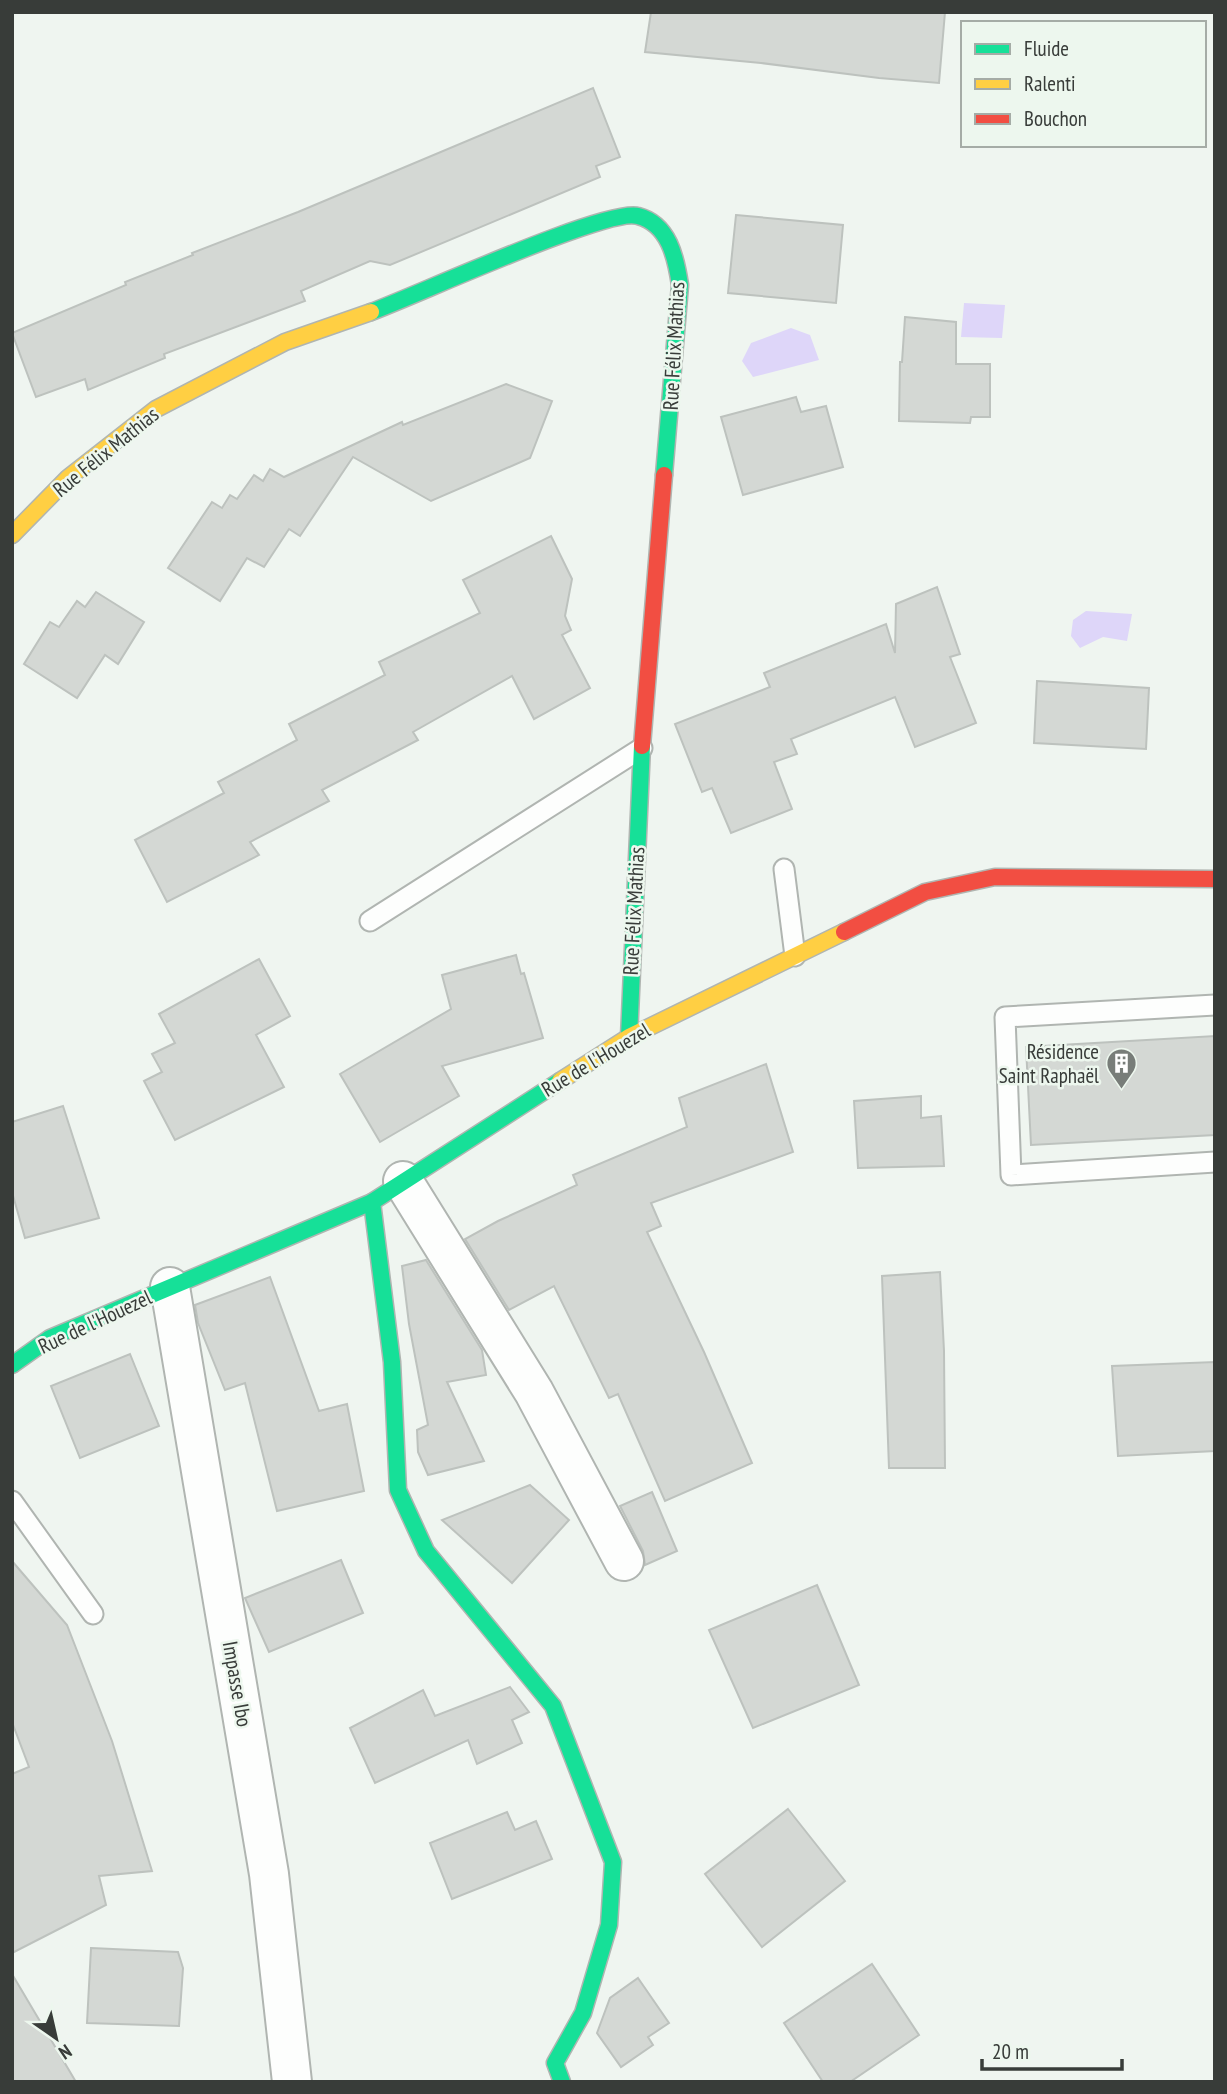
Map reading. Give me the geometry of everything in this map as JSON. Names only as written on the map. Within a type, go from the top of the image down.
[{"type":"street","name":"Rue Félix Mathias","points":[[12,535],[68,478],[156,409],[285,342],[404,300],[548,240],[616,216],[637,215],[655,224],[667,239],[676,259],[680,285],[642,748],[629,1037]]},
{"type":"street","name":"Rue de l'Houezel","points":[[12,1365],[50,1338],[372,1202],[629,1037],[925,892],[995,877],[1215,879]]},
{"type":"street","points":[[403,1181],[534,1392],[624,1561]]},
{"type":"street","points":[[372,1202],[391,1362],[398,1490],[426,1551],[553,1706],[613,1861],[608,1925],[583,2013],[555,2063],[562,2082]]},
{"type":"street","name":"Impasse Ibo","points":[[170,1287],[269,1874],[292,2082]]},
{"type":"lane","points":[[370,921],[642,748]]},
{"type":"lane","points":[[784,869],[795,956]]},
{"type":"lane","points":[[1215,1005],[1005,1017],[1011,1175],[1215,1162]]},
{"type":"lane","points":[[12,1502],[93,1614]]},
{"type":"shaded area","points":[[964,303],[1005,305],[1002,338],[961,337]]},
{"type":"shaded area","points":[[791,328],[810,335],[819,360],[753,377],[742,361],[751,343]]},
{"type":"shaded area","points":[[1086,611],[1132,614],[1127,641],[1103,637],[1080,648],[1071,636],[1073,620]]},
{"type":"building","points":[[651,12],[945,12],[939,83],[645,52]]},
{"type":"building","points":[[593,88],[620,157],[596,166],[600,177],[390,265],[370,261],[301,291],[305,301],[164,354],[165,358],[88,390],[85,379],[36,397],[12,333],[126,285],[125,282],[193,255],[192,253],[298,212]]},
{"type":"building","points":[[736,215],[843,225],[836,303],[728,293]]},
{"type":"building","points":[[905,317],[956,322],[956,364],[990,364],[990,417],[971,417],[970,423],[899,421],[900,362]]},
{"type":"building","points":[[506,384],[552,401],[530,458],[431,501],[353,457],[300,536],[289,529],[264,567],[247,558],[220,601],[168,568],[212,502],[222,508],[230,495],[237,499],[254,475],[263,481],[270,469],[284,477],[402,422],[403,425]]},
{"type":"building","points":[[796,397],[801,412],[826,406],[843,467],[743,495],[721,417]]},
{"type":"building","points":[[551,536],[572,579],[565,616],[571,630],[562,635],[590,688],[534,719],[512,676],[413,732],[418,740],[322,790],[329,801],[250,842],[259,855],[167,902],[135,840],[224,793],[218,782],[297,740],[289,724],[385,675],[379,662],[480,613],[463,580]]},
{"type":"building","points":[[937,587],[960,654],[950,657],[976,723],[915,747],[895,697],[791,739],[797,754],[774,762],[792,809],[731,833],[712,788],[702,792],[675,724],[770,687],[764,673],[886,624],[895,653],[896,604]]},
{"type":"building","points":[[96,592],[144,622],[118,664],[105,655],[77,698],[24,664],[50,622],[59,627],[77,601],[85,607]]},
{"type":"building","points":[[1037,681],[1149,688],[1146,749],[1034,743]]},
{"type":"building","points":[[516,955],[543,1038],[442,1066],[459,1096],[380,1142],[340,1074],[451,1009],[442,975]]},
{"type":"building","points":[[259,959],[290,1016],[256,1035],[284,1087],[175,1140],[144,1081],[162,1072],[152,1054],[175,1043],[159,1014]]},
{"type":"building","name":"Résidence Saint Raphaël","points":[[1215,1036],[1215,1135],[1031,1145],[1026,1047]]},
{"type":"building","points":[[766,1064],[793,1152],[651,1203],[661,1226],[647,1232],[704,1352],[752,1463],[665,1501],[618,1394],[609,1398],[554,1286],[509,1310],[465,1239],[577,1185],[573,1175],[687,1127],[679,1098]]},
{"type":"building","points":[[921,1096],[921,1118],[941,1116],[944,1166],[858,1168],[854,1101]]},
{"type":"building","points":[[63,1106],[99,1218],[25,1238],[12,1192],[12,1122]]},
{"type":"building","points":[[426,1260],[482,1350],[486,1375],[447,1382],[484,1461],[428,1475],[418,1452],[417,1430],[428,1425],[409,1324],[402,1266]]},
{"type":"building","points":[[940,1272],[945,1468],[889,1468],[882,1276]]},
{"type":"building","points":[[270,1277],[319,1411],[347,1404],[364,1491],[277,1511],[245,1383],[225,1390],[198,1323],[195,1305]]},
{"type":"building","points":[[130,1354],[159,1426],[80,1458],[51,1386]]},
{"type":"building","points":[[1215,1362],[1215,1451],[1118,1456],[1112,1366]]},
{"type":"building","points":[[530,1485],[569,1520],[512,1583],[442,1520]]},
{"type":"building","points":[[652,1492],[677,1551],[645,1565],[643,1551],[620,1506]]},
{"type":"building","points":[[341,1560],[363,1613],[269,1652],[245,1598]]},
{"type":"building","points":[[12,1561],[67,1625],[112,1741],[152,1871],[99,1876],[106,1905],[12,1953],[12,1774],[29,1767],[12,1722]]},
{"type":"building","points":[[817,1585],[859,1685],[753,1728],[709,1630]]},
{"type":"building","points":[[510,1687],[529,1712],[512,1720],[522,1743],[477,1764],[468,1740],[375,1783],[350,1728],[423,1690],[435,1716]]},
{"type":"building","points":[[788,1809],[845,1881],[762,1947],[705,1874]]},
{"type":"building","points":[[507,1812],[515,1830],[536,1821],[552,1859],[452,1899],[430,1843]]},
{"type":"building","points":[[91,1948],[178,1952],[183,1968],[179,2026],[87,2023]]},
{"type":"building","points":[[872,1964],[919,2035],[850,2082],[823,2082],[784,2023]]},
{"type":"building","points":[[12,1974],[76,2082],[12,2082]]},
{"type":"building","points":[[638,1978],[669,2023],[648,2037],[653,2045],[621,2067],[597,2033],[610,1998]]},
{"type":"traffic: fast","points":[[371,312],[590,225],[620,217],[638,216],[649,220],[664,234],[669,243],[680,285],[664,475]]},
{"type":"traffic: fast","points":[[629,1037],[642,746]]},
{"type":"traffic: fast","points":[[12,1365],[50,1338],[372,1202],[560,1081]]},
{"type":"traffic: fast","points":[[372,1202],[392,1362],[398,1490],[426,1551],[553,1706],[613,1862],[609,1925],[583,2013],[555,2063],[562,2082]]},
{"type":"traffic: slow","points":[[12,535],[68,478],[156,409],[285,342],[371,312]]},
{"type":"traffic: slow","points":[[560,1081],[629,1037],[844,932]]},
{"type":"traffic: jam","points":[[642,746],[664,475]]},
{"type":"traffic: jam","points":[[844,932],[925,892],[995,877],[1215,879]]},
{"type":"place","name":"Résidence Saint Raphaël","points":[[1122,1091]]}]
